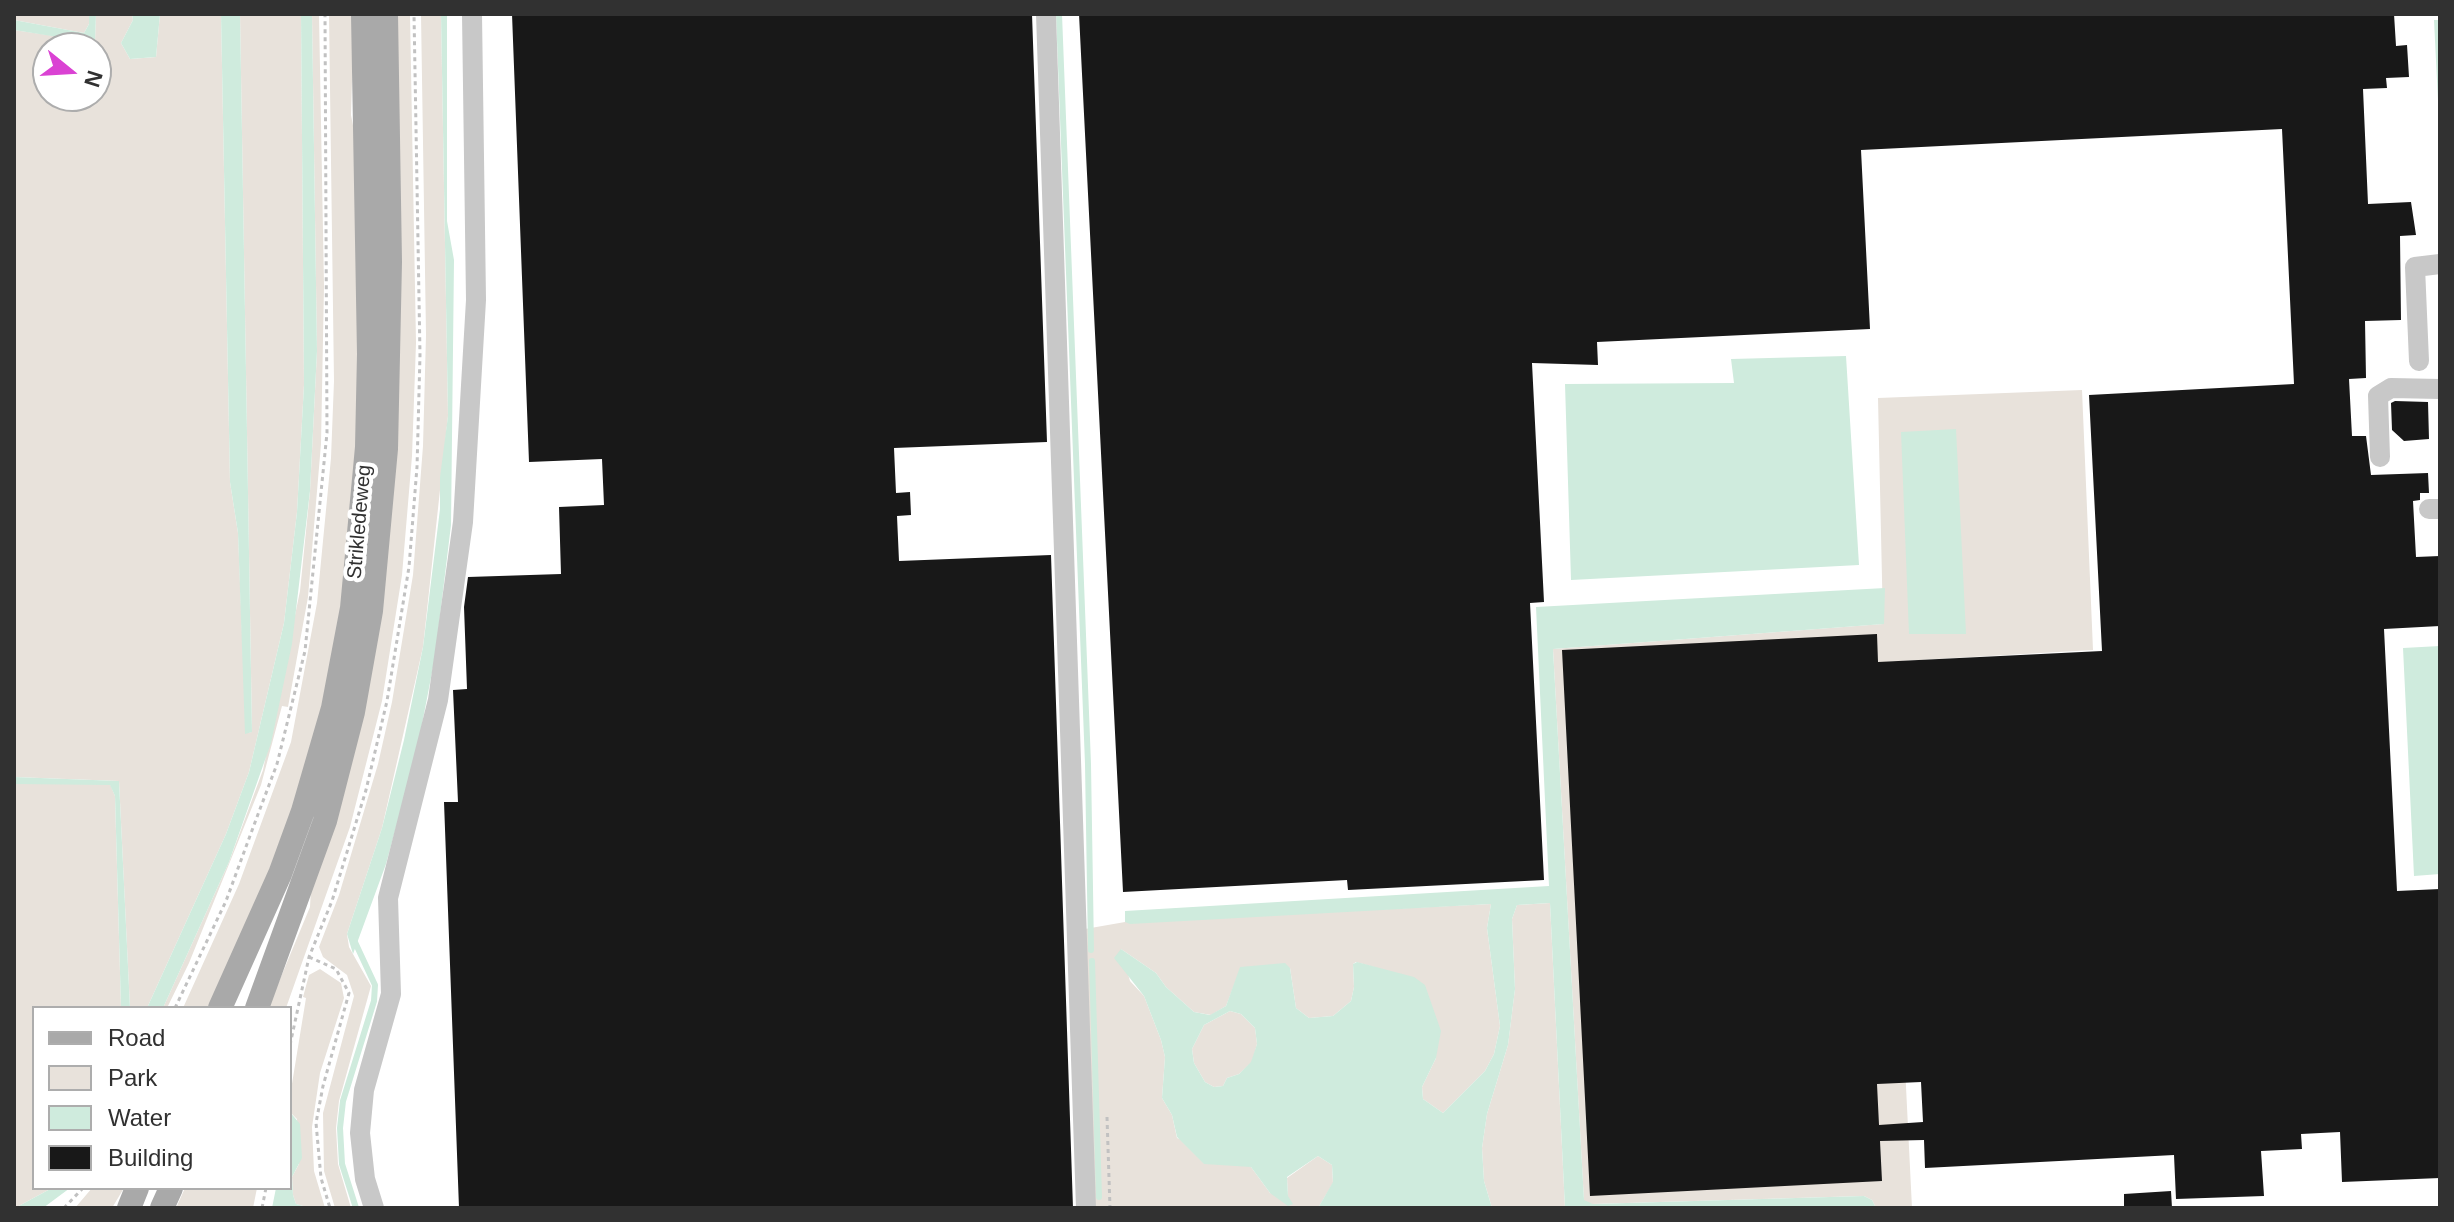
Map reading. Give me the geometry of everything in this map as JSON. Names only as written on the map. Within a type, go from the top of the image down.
[{"type":"main road","name":"Strikledeweg","points":[[221,1006],[280,874],[303,811],[333,708],[352,608],[367,447],[369,354],[363,14]]},
{"type":"main road","name":"Strikledeweg","points":[[258,1006],[325,821],[353,712],[371,611],[386,449],[390,262],[386,14]]},
{"type":"lane","points":[[374,1208],[365,1179],[360,1133],[364,1090],[391,994],[388,898],[438,700],[463,522],[476,300],[472,14]]},
{"type":"lane","points":[[1046,14],[1086,1208]]},
{"type":"lane","points":[[2419,361],[2415,267],[2440,264]]},
{"type":"lane","points":[[2380,457],[2378,396],[2391,388],[2440,389]]},
{"type":"path","points":[[176,1006],[226,901],[277,764],[305,651],[327,433],[325,14]]},
{"type":"path","points":[[292,1036],[309,957],[336,969],[349,993],[316,1123],[321,1178],[330,1208]]},
{"type":"path","points":[[1107,1117],[1110,1208]]},
{"type":"path","points":[[64,1208],[81,1190]]},
{"type":"green space","points":[[14,14],[89,14],[85,32],[14,20]]},
{"type":"green space","points":[[96,14],[132,14],[133,20],[121,43],[130,59],[156,57],[160,14],[221,14],[230,482],[238,533],[246,733],[252,732],[240,14],[301,14],[304,385],[297,512],[284,623],[249,772],[226,834],[148,1006],[130,1006],[119,781],[14,777],[14,30],[32,33],[32,112],[112,112],[112,32],[95,32]]},
{"type":"green space","points":[[312,14],[319,14],[324,286],[321,444],[308,597],[288,707],[282,706],[261,785],[189,963],[168,1006],[164,1006],[229,862],[263,770],[300,591],[310,491],[317,351]]},
{"type":"green space","points":[[329,14],[354,14],[351,115],[361,167],[361,390],[337,656],[288,835],[214,1006],[184,1006],[239,884],[291,742],[317,603],[331,458],[334,381]]},
{"type":"green space","points":[[390,14],[410,14],[416,343],[412,456],[402,575],[382,701],[350,827],[287,1006],[269,1006],[310,907],[312,870],[335,797]]},
{"type":"green space","points":[[421,14],[441,14],[448,416],[423,647],[382,828],[347,934],[349,947],[371,986],[339,1101],[336,1128],[338,1164],[351,1208],[335,1208],[324,1171],[323,1113],[354,996],[347,975],[323,957],[319,947],[339,895],[378,764],[392,702],[413,575],[423,446],[426,335]]},
{"type":"green space","points":[[2082,390],[2093,650],[1885,662],[1912,1208],[1876,1208],[1872,1200],[1864,1196],[1592,1204],[1584,1201],[1553,649],[1883,624],[1878,398]]},
{"type":"green space","points":[[14,784],[110,784],[115,796],[121,1006],[32,1006],[32,1190],[48,1190],[15,1208]]},
{"type":"green space","points":[[1550,903],[1565,1208],[1492,1208],[1484,1181],[1482,1148],[1487,1114],[1508,1045],[1515,989],[1512,919],[1517,905]]},
{"type":"green space","points":[[1491,904],[1487,928],[1500,1026],[1494,1054],[1485,1071],[1443,1113],[1423,1099],[1422,1087],[1436,1058],[1381,969],[1356,962],[1353,964],[1351,1001],[1333,1016],[1309,1018],[1296,1008],[1290,968],[1241,967],[1226,1006],[1211,1015],[1194,1012],[1166,987],[1156,973],[1121,949],[1130,981],[1144,996],[1161,1040],[1165,1057],[1162,1098],[1172,1115],[1177,1138],[1251,1167],[1270,1193],[1288,1196],[1287,1178],[1318,1156],[1332,1165],[1333,1183],[1318,1208],[1094,1208],[1085,929],[1125,922]]},
{"type":"green space","points":[[320,969],[341,983],[344,998],[320,1073],[312,1127],[314,1171],[325,1208],[296,1204],[293,1195],[292,1177],[299,1164],[297,1119],[292,1114],[292,1084],[306,998],[303,997],[309,975]]},
{"type":"green space","points":[[1230,1011],[1241,1014],[1255,1028],[1257,1044],[1252,1062],[1239,1074],[1227,1078],[1223,1086],[1214,1087],[1205,1082],[1194,1063],[1192,1049],[1204,1025]]},
{"type":"green space","points":[[90,1190],[123,1190],[112,1208],[75,1208]]},
{"type":"green space","points":[[184,1190],[257,1190],[253,1208],[176,1208]]},
{"type":"water","points":[[89,14],[96,14],[95,32],[85,32]]},
{"type":"water","points":[[132,14],[160,14],[156,57],[130,59],[121,43],[133,20]]},
{"type":"water","points":[[221,14],[240,14],[252,732],[245,734],[238,533],[230,482]]},
{"type":"water","points":[[301,14],[312,14],[317,351],[310,491],[292,644],[271,743],[229,862],[164,1006],[148,1006],[226,834],[249,772],[284,623],[297,512],[304,385]]},
{"type":"water","points":[[441,14],[447,14],[447,221],[454,260],[451,525],[435,657],[417,750],[386,864],[353,954],[347,934],[382,828],[423,647],[440,509],[440,477],[448,416]]},
{"type":"water","points":[[14,20],[79,32],[14,30]]},
{"type":"water","points":[[2434,20],[2438,20],[2440,141]]},
{"type":"water","points":[[1846,356],[1859,565],[1571,580],[1565,384],[1734,383],[1731,359]]},
{"type":"water","points":[[1956,429],[1966,634],[1909,634],[1901,432]]},
{"type":"water","points":[[1885,588],[1884,624],[1553,649],[1584,1200],[1593,1204],[1864,1196],[1872,1200],[1876,1208],[1565,1208],[1550,903],[1517,905],[1512,919],[1515,989],[1508,1045],[1487,1114],[1482,1148],[1484,1181],[1492,1208],[1318,1208],[1333,1182],[1332,1165],[1318,1156],[1287,1177],[1288,1196],[1293,1204],[1288,1206],[1270,1193],[1251,1167],[1204,1164],[1177,1137],[1172,1115],[1162,1098],[1165,1057],[1161,1040],[1144,996],[1114,958],[1121,949],[1156,973],[1166,987],[1194,1012],[1210,1015],[1226,1006],[1240,967],[1285,963],[1290,968],[1296,1008],[1309,1018],[1333,1016],[1351,1001],[1353,964],[1357,962],[1414,977],[1425,985],[1441,1031],[1436,1058],[1422,1087],[1423,1099],[1443,1113],[1485,1071],[1494,1054],[1500,1026],[1487,928],[1491,904],[1130,924],[1125,922],[1125,911],[1549,886],[1536,607]],"holes":[[[1230,1011],[1241,1014],[1255,1028],[1257,1044],[1251,1062],[1239,1074],[1227,1078],[1223,1086],[1214,1087],[1205,1082],[1194,1063],[1192,1049],[1204,1025]]]},
{"type":"water","points":[[2440,646],[2440,874],[2414,876],[2403,648]]},
{"type":"water","points":[[14,777],[119,781],[130,1006],[121,1006],[115,796],[110,785],[14,784]]},
{"type":"water","points":[[292,1114],[300,1124],[302,1158],[292,1177]]},
{"type":"water","points":[[292,1177],[296,1204],[310,1208],[272,1208],[276,1190],[292,1190]]},
{"type":"water","points":[[48,1190],[67,1190],[43,1208],[15,1208]]},
{"type":"building","points":[[512,14],[1032,14],[1047,442],[894,448],[896,493],[910,492],[911,515],[897,516],[899,561],[1051,555],[1073,1208],[459,1208],[444,802],[458,802],[453,690],[467,689],[464,607],[468,577],[561,574],[559,507],[604,505],[602,459],[529,462]]},
{"type":"building","points":[[1079,14],[2394,14],[2396,46],[2407,45],[2409,77],[2386,78],[2387,88],[2363,89],[2368,204],[2411,202],[2416,235],[2400,236],[2401,320],[2365,321],[2366,378],[2349,379],[2352,436],[2366,436],[2371,475],[2428,473],[2429,493],[2420,493],[2420,500],[2413,501],[2416,557],[2440,556],[2440,626],[2384,629],[2397,891],[2440,889],[2440,1178],[2342,1182],[2340,1132],[2301,1134],[2302,1149],[2261,1151],[2264,1196],[2176,1199],[2174,1155],[1925,1168],[1924,1140],[1880,1141],[1882,1181],[1590,1196],[1562,650],[1877,634],[1878,662],[2102,651],[2089,395],[2294,384],[2282,129],[1861,150],[1870,329],[1597,342],[1598,365],[1532,363],[1544,602],[1530,603],[1544,880],[1348,890],[1347,880],[1123,892]],"holes":[[[1921,1082],[1923,1122],[1879,1125],[1877,1084]]]},
{"type":"building","points":[[2428,402],[2429,439],[2404,441],[2392,430],[2391,403]]},
{"type":"building","points":[[2171,1191],[2172,1208],[2124,1208],[2124,1194]]},
{"type":"waterway","points":[[1059,14],[1088,764],[1091,950]]},
{"type":"waterway","points":[[354,940],[375,985],[374,1001],[343,1101],[340,1128],[342,1164],[356,1208]]},
{"type":"waterway","points":[[1092,961],[1099,1197]]}]
